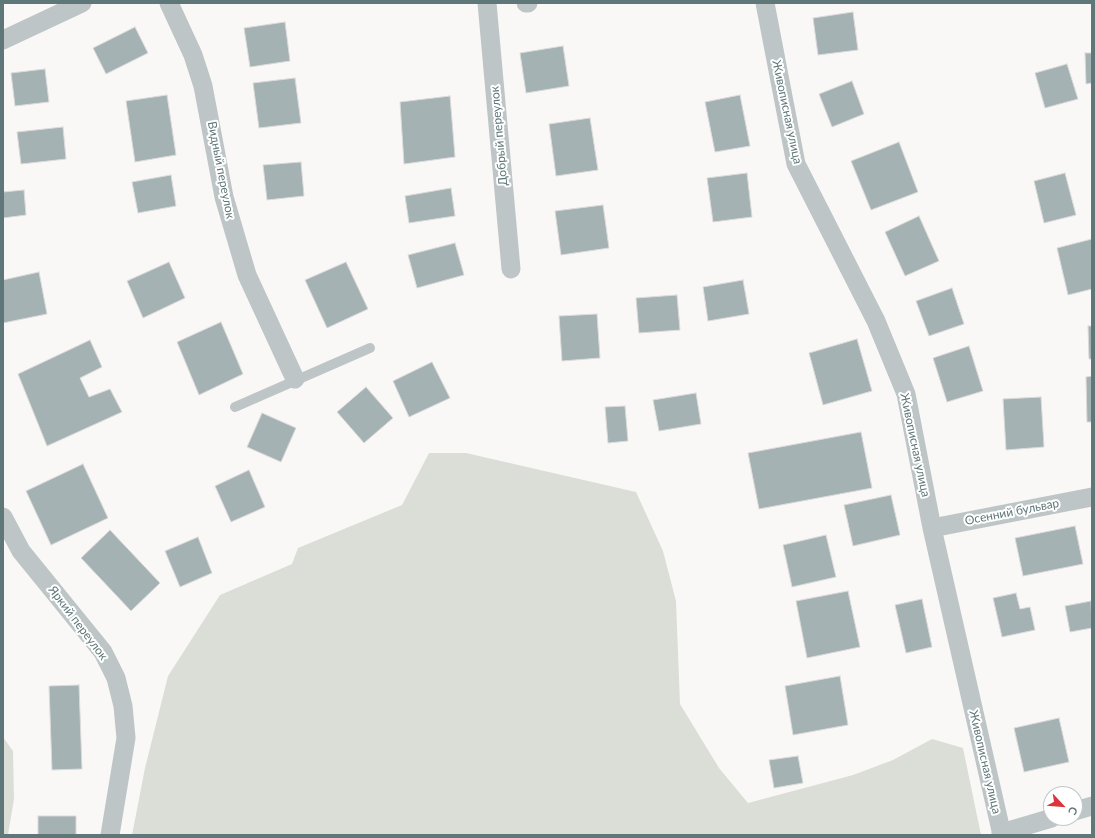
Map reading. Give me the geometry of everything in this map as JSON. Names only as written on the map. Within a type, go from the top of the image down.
[{"type":"street","points":[[3,40],[82,3]]},
{"type":"street","name":"Видный переулок","points":[[169,3],[193,55],[203,86],[224,197],[247,276],[295,379]]},
{"type":"street","name":"Добрый переулок","points":[[487,3],[511,269]]},
{"type":"street","name":"Живописная улица","points":[[765,3],[796,164],[876,321],[906,394],[932,528],[1001,834]]},
{"type":"street","name":"Осенний бульвар","points":[[932,528],[1092,497]]},
{"type":"street","name":"Яркий переулок","points":[[3,517],[21,551],[103,652],[116,678],[124,706],[126,738],[110,835]]},
{"type":"street","points":[[1001,834],[1043,821]]},
{"type":"lane","points":[[236,407],[295,379],[370,348]]},
{"type":"shaded area","points":[[429,453],[466,453],[636,492],[663,551],[676,601],[680,704],[719,768],[748,803],[853,775],[893,760],[932,739],[963,748],[981,835],[132,835],[145,768],[168,676],[220,595],[292,564],[298,548],[402,505]]},
{"type":"shaded area","points":[[3,737],[13,751],[14,799],[8,835],[3,835]]},
{"type":"building","points":[[853,12],[858,50],[818,55],[813,18]]},
{"type":"building","points":[[285,22],[290,61],[250,67],[244,28]]},
{"type":"building","points":[[135,27],[148,53],[106,74],[93,48]]},
{"type":"building","points":[[563,46],[569,86],[526,93],[520,53]]},
{"type":"building","points":[[1085,53],[1092,53],[1092,83],[1086,84]]},
{"type":"building","points":[[1067,64],[1078,99],[1045,108],[1035,73]]},
{"type":"building","points":[[45,69],[49,102],[15,106],[11,73]]},
{"type":"building","points":[[295,78],[301,123],[259,128],[253,83]]},
{"type":"building","points":[[852,81],[864,114],[832,127],[819,94]]},
{"type":"building","points":[[167,95],[176,155],[135,162],[126,101]]},
{"type":"building","points":[[740,95],[750,146],[715,152],[705,102]]},
{"type":"building","points":[[450,96],[455,157],[404,164],[400,102]]},
{"type":"building","points":[[590,118],[598,170],[556,176],[549,124]]},
{"type":"building","points":[[63,127],[66,159],[21,164],[17,132]]},
{"type":"building","points":[[899,142],[918,192],[871,210],[851,161]]},
{"type":"building","points":[[301,162],[304,196],[267,200],[263,165]]},
{"type":"building","points":[[747,173],[752,217],[713,222],[707,178]]},
{"type":"building","points":[[1065,173],[1076,215],[1044,223],[1034,181]]},
{"type":"building","points":[[171,175],[176,206],[138,213],[132,182]]},
{"type":"building","points":[[451,188],[455,216],[409,223],[405,196]]},
{"type":"building","points":[[24,190],[26,215],[3,218],[3,192]]},
{"type":"building","points":[[603,205],[609,248],[561,255],[555,211]]},
{"type":"building","points":[[919,216],[939,261],[905,276],[885,232]]},
{"type":"building","points":[[1092,239],[1092,289],[1068,295],[1057,248]]},
{"type":"building","points":[[455,243],[464,275],[417,288],[408,255]]},
{"type":"building","points":[[169,262],[185,298],[143,318],[127,281]]},
{"type":"building","points":[[346,262],[368,309],[327,328],[305,280]]},
{"type":"building","points":[[39,272],[47,314],[3,323],[3,280]]},
{"type":"building","points":[[743,280],[749,314],[708,321],[703,287]]},
{"type":"building","points":[[952,288],[964,324],[929,336],[916,301]]},
{"type":"building","points":[[677,295],[680,330],[639,333],[636,298]]},
{"type":"building","points":[[597,314],[600,358],[562,361],[559,316]]},
{"type":"building","points":[[221,322],[243,374],[199,395],[177,342]]},
{"type":"building","points":[[1088,326],[1092,326],[1092,359],[1089,359]]},
{"type":"building","points":[[857,339],[872,391],[823,405],[809,353]]},
{"type":"building","points":[[90,340],[102,367],[80,378],[89,397],[110,389],[122,412],[47,446],[18,374]]},
{"type":"building","points":[[969,346],[983,391],[947,402],[933,358]]},
{"type":"building","points":[[432,362],[450,398],[409,417],[393,381]]},
{"type":"building","points":[[1092,376],[1092,422],[1087,422],[1086,377]]},
{"type":"building","points":[[366,387],[393,418],[364,443],[337,412]]},
{"type":"building","points":[[696,393],[701,424],[659,431],[653,400]]},
{"type":"building","points":[[1041,397],[1044,447],[1006,450],[1003,399]]},
{"type":"building","points":[[625,406],[628,441],[608,443],[605,407]]},
{"type":"building","points":[[262,413],[296,428],[281,462],[247,447]]},
{"type":"building","points":[[861,432],[872,488],[759,509],[748,453]]},
{"type":"building","points":[[83,464],[108,518],[51,545],[26,491]]},
{"type":"building","points":[[249,470],[265,507],[231,522],[215,486]]},
{"type":"building","points":[[891,495],[900,535],[853,546],[844,505]]},
{"type":"building","points":[[1075,526],[1083,564],[1023,576],[1015,538]]},
{"type":"building","points":[[110,530],[160,583],[131,611],[81,558]]},
{"type":"building","points":[[826,535],[836,577],[792,587],[783,545]]},
{"type":"building","points":[[198,537],[212,573],[180,587],[165,551]]},
{"type":"building","points":[[848,591],[860,647],[807,658],[796,601]]},
{"type":"building","points":[[1016,593],[1020,609],[1030,607],[1035,630],[1002,637],[993,598]]},
{"type":"building","points":[[922,599],[932,647],[906,653],[895,605]]},
{"type":"building","points":[[1091,601],[1092,628],[1070,632],[1065,606]]},
{"type":"building","points":[[840,676],[848,725],[793,735],[785,686]]},
{"type":"building","points":[[79,685],[82,769],[52,770],[49,686]]},
{"type":"building","points":[[1059,718],[1069,762],[1024,772],[1014,728]]},
{"type":"building","points":[[798,756],[803,783],[774,788],[769,760]]},
{"type":"building","points":[[38,816],[76,816],[76,835],[38,835]]}]
